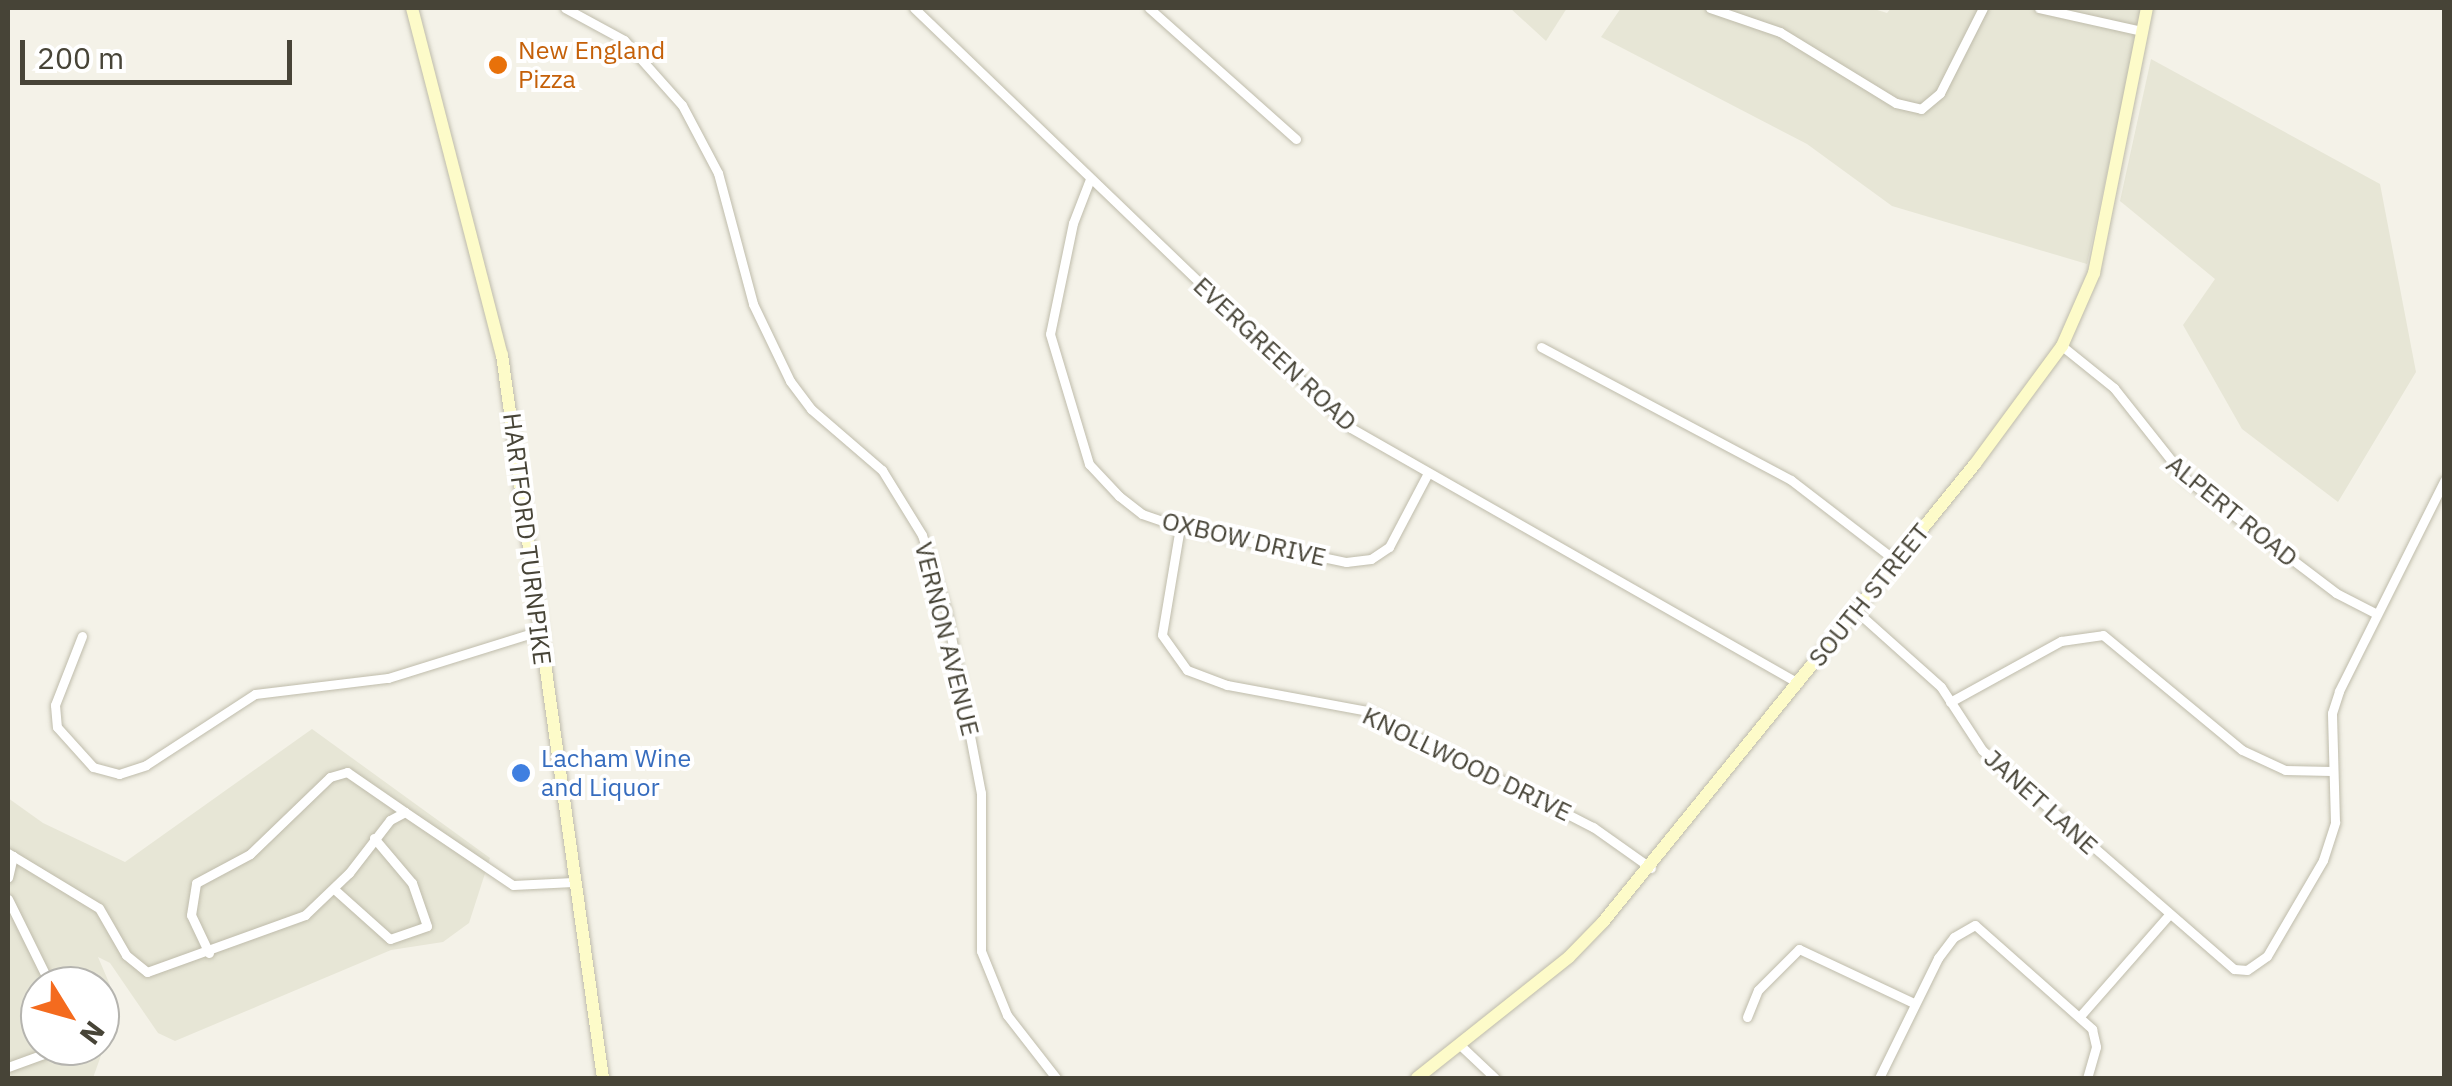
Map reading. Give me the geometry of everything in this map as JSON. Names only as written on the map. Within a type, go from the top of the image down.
[{"type":"street","name":"HARTFORD TURNPIKE","points":[[412,8],[495,320],[603,1078]]},
{"type":"street","name":"VERNON AVENUE","points":[[565,8],[624,40],[682,105],[718,173],[753,304],[790,381],[811,409],[882,470],[922,535],[946,610],[981,793],[981,951],[1007,1015],[1056,1078]]},
{"type":"street","name":"EVERGREEN ROAD","points":[[914,8],[1340,418],[1428,473],[1798,683]]},
{"type":"street","points":[[1148,8],[1296,139]]},
{"type":"street","points":[[1710,8],[1780,32],[1896,104],[1921,109],[1940,93],[1982,8]]},
{"type":"street","points":[[2040,8],[2142,31]]},
{"type":"street","name":"SOUTH STREET","points":[[1417,1078],[1569,958],[1651,868],[2062,346],[2094,272],[2147,8]]},
{"type":"street","name":"OXBOW DRIVE","points":[[1090,179],[1052,306],[1061,384],[1101,478],[1142,514],[1180,527],[1346,562],[1370,559],[1390,547],[1428,473]]},
{"type":"street","name":"ALPERT ROAD","points":[[2062,346],[2114,388],[2186,479],[2336,592],[2377,614]]},
{"type":"street","points":[[1541,347],[1792,480],[1896,561]]},
{"type":"street","points":[[1950,702],[2061,641],[2103,635],[2242,750],[2285,770],[2332,771],[2332,712],[2444,481]]},
{"type":"street","name":"KNOLLWOOD DRIVE","points":[[1180,527],[1162,634],[1186,670],[1227,686],[1366,710],[1593,827],[1651,868]]},
{"type":"street","name":"JANET LANE","points":[[1855,610],[1921,667],[1982,750],[2234,969],[2247,970],[2267,956],[2323,860],[2335,822],[2332,771]]},
{"type":"street","points":[[82,636],[55,705],[57,727],[92,767],[119,774],[146,765],[255,694],[388,678],[539,631]]},
{"type":"street","points":[[209,952],[191,915],[196,884],[250,854],[330,776],[347,772],[513,885],[574,882]]},
{"type":"street","points":[[8,878],[10,855],[74,890],[98,908],[126,954],[147,972],[305,914],[334,890],[374,838],[405,812]]},
{"type":"street","points":[[334,890],[390,939],[427,926],[412,884],[374,838]]},
{"type":"street","points":[[8,899],[41,966]]},
{"type":"street","points":[[2082,1016],[2169,915]]},
{"type":"street","points":[[1879,1078],[1914,1002],[1954,937],[1975,926],[2082,1016],[2096,1047],[2087,1078]]},
{"type":"street","points":[[1746,1016],[1758,990],[1799,949],[1914,1002]]},
{"type":"street","points":[[1460,1045],[1495,1078]]},
{"type":"shaded area","points":[[1510,8],[1567,8],[1546,41]]},
{"type":"shaded area","points":[[1621,8],[1871,8],[1887,13],[1891,8],[2143,8],[2087,264],[1892,206],[1807,144],[1601,37]]},
{"type":"shaded area","points":[[2151,59],[2380,184],[2416,372],[2338,502],[2242,429],[2183,325],[2215,279],[2120,201]]},
{"type":"shaded area","points":[[312,729],[490,858],[469,923],[443,942],[391,950],[175,1041],[158,1033],[120,978],[120,966],[112,966],[98,957],[102,966],[20,966],[20,1066],[97,1066],[93,1078],[8,1078],[8,798],[43,823],[125,862]]},
{"type":"place","name":"New England Pizza","points":[[498,65]]},
{"type":"place","name":"Lacham Wine and Liquor","points":[[521,773]]}]
